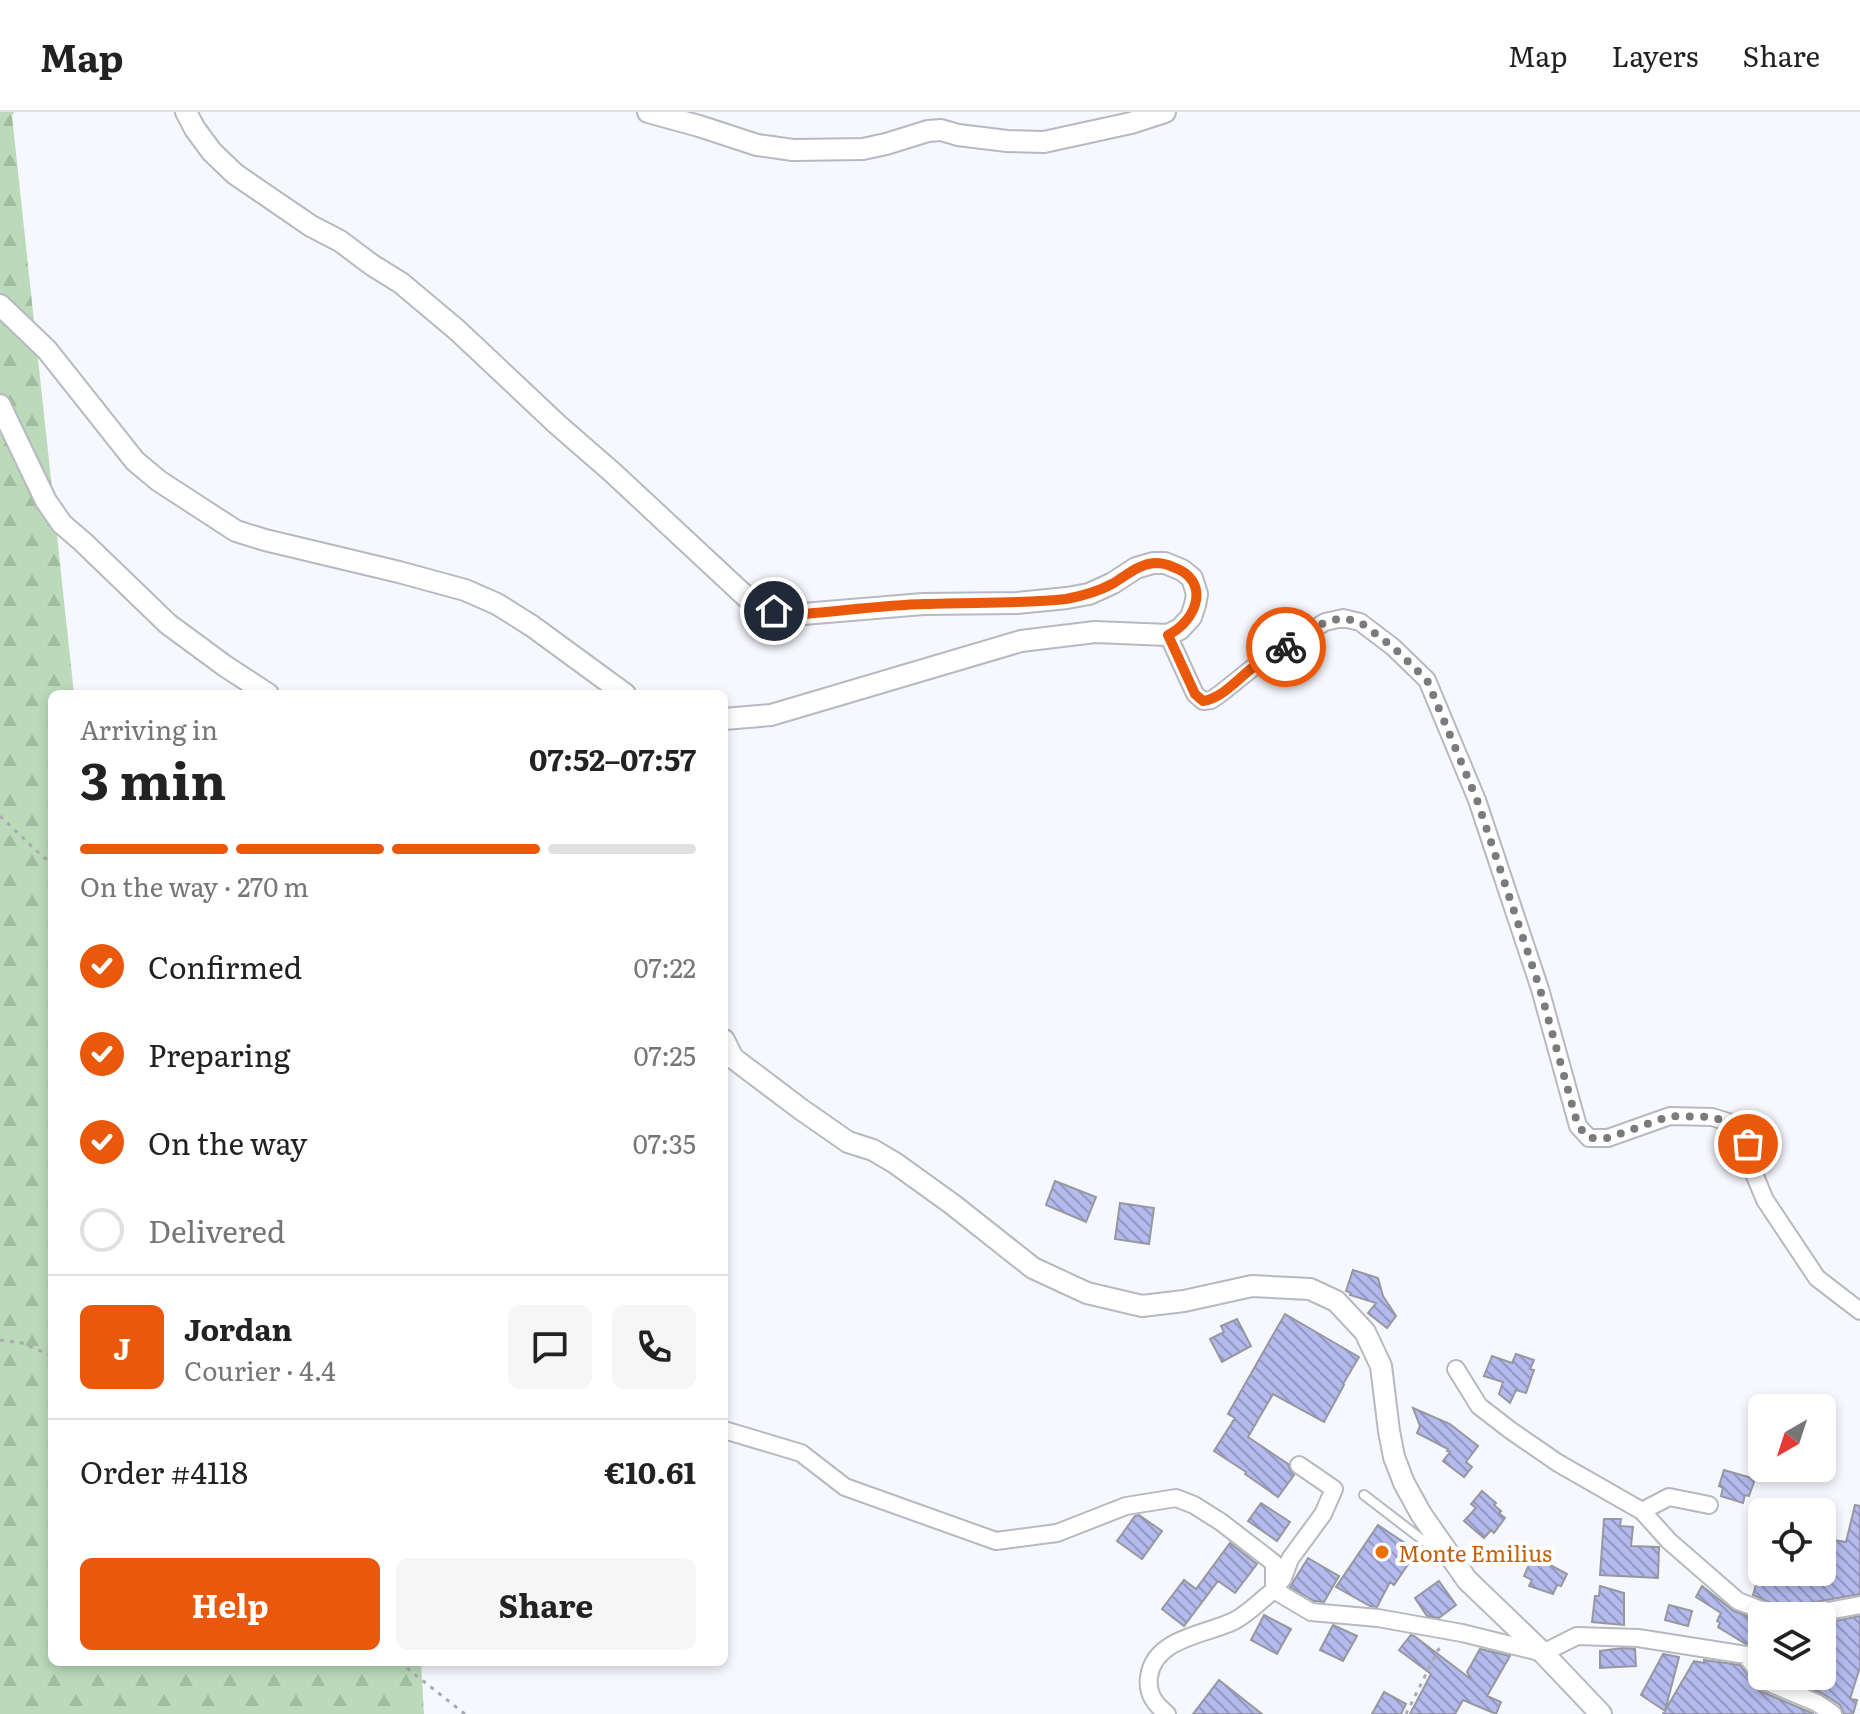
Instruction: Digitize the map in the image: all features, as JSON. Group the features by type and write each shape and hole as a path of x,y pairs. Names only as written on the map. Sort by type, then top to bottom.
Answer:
{"street":[{"path":"186,112 212,152 235,174 401,283 457,330 757,607 791,615 923,604 1017,603 1067,598 1101,590 1136,568 1153,563 1165,563 1182,570 1192,578 1197,594 1191,617 1180,629 1168,635 1095,632 1021,641 771,715 728,719"},
{"path":"648,112 757,145 793,150 863,149 941,130 1007,141 1044,142 1131,123 1165,112"},
{"path":"0,305 47,350 135,461 159,481 236,531 476,595 532,626 620,690"},
{"path":"0,405 46,501 62,524 168,624 262,690"},
{"path":"1168,635 1195,694 1203,701 1211,700 1255,666 1325,622 1343,618 1360,622 1393,647 1427,680 1477,800 1540,989 1578,1126 1589,1138 1608,1138 1670,1116 1712,1117 1728,1122 1748,1144 1750,1164 1765,1200 1817,1278 1860,1311"},
{"path":"728,1048 733,1058 848,1142 873,1150 895,1163 1033,1268 1087,1293 1142,1306 1184,1301 1252,1286 1310,1289 1336,1301 1365,1332 1374,1348 1381,1366 1394,1457 1421,1514 1467,1580 1601,1714"},
{"path":"1456,1369 1479,1406 1558,1463 1642,1511 1669,1541 1738,1601 1748,1605"},
{"path":"728,1431 801,1453 845,1487 996,1541 1057,1533 1126,1506 1176,1498 1221,1522 1274,1563 1274,1590"},
{"path":"1167,1714 1154,1703 1149,1690 1149,1673 1157,1656 1168,1646 1237,1620 1274,1590 1283,1578 1290,1559 1323,1514 1334,1489 1299,1465"},
{"path":"1642,1511 1669,1497 1709,1505"},
{"path":"1274,1590 1311,1612 1378,1618 1462,1633 1543,1653 1577,1636 1638,1638 1746,1655 1765,1681 1817,1703 1833,1714"},
{"path":"1836,1609 1860,1605"}],"lane":[{"path":"1364,1495 1428,1544 1445,1551"}],"path":[{"path":"0,816 48,860"},
{"path":"0,1340 22,1343 48,1354"},
{"path":"1406,1714 1438,1650 1462,1633"},
{"path":"404,1666 465,1714"}],"green space":[{"path":"0,112 14,112 74,690 48,690 48,1666 421,1666 424,1714 0,1714"}],"building":[{"path":"1055,1181 1096,1197 1086,1222 1046,1205"},
{"path":"1120,1203 1154,1208 1149,1244 1115,1239"},
{"path":"1353,1270 1378,1278 1383,1296 1396,1316 1387,1328 1368,1313 1376,1303 1346,1291"},
{"path":"1285,1314 1359,1357 1324,1422 1273,1394 1248,1437 1288,1464 1294,1475 1278,1497 1214,1451 1235,1418 1228,1414"},
{"path":"1237,1319 1251,1346 1222,1362 1210,1339 1224,1332 1221,1326"},
{"path":"1516,1354 1534,1360 1530,1369 1534,1370 1526,1393 1516,1390 1510,1403 1499,1394 1503,1382 1484,1376 1492,1356 1512,1363"},
{"path":"1413,1408 1450,1424 1478,1446 1466,1462 1472,1467 1464,1477 1443,1461 1450,1452 1448,1449 1417,1433 1420,1426"},
{"path":"1724,1470 1748,1477 1748,1482 1754,1482 1743,1503 1721,1496 1723,1488 1719,1486"},
{"path":"1482,1491 1496,1503 1494,1505 1505,1518 1494,1533 1491,1530 1484,1538 1464,1521 1476,1508 1471,1504"},
{"path":"1261,1503 1290,1522 1277,1541 1248,1521"},
{"path":"1855,1505 1860,1506 1860,1594 1816,1602 1769,1602 1753,1595 1756,1586 1836,1586 1836,1540 1846,1542"},
{"path":"1139,1515 1162,1531 1142,1559 1117,1541 1135,1516"},
{"path":"1604,1519 1621,1519 1620,1526 1633,1527 1631,1546 1659,1547 1658,1578 1600,1575"},
{"path":"1378,1525 1417,1551 1394,1585 1390,1582 1377,1607 1336,1587"},
{"path":"1230,1543 1257,1564 1235,1593 1218,1581 1184,1626 1162,1609 1184,1580 1196,1589"},
{"path":"1308,1558 1339,1576 1324,1602 1314,1601 1290,1587"},
{"path":"1531,1560 1541,1565 1543,1561 1567,1574 1553,1594 1529,1586 1532,1580 1524,1576"},
{"path":"1439,1581 1456,1605 1439,1618 1427,1616 1415,1598"},
{"path":"1600,1586 1624,1593 1624,1625 1592,1622 1595,1596 1599,1596"},
{"path":"1702,1586 1734,1611 1748,1616 1748,1643 1718,1627 1721,1613 1696,1597"},
{"path":"1669,1605 1692,1611 1688,1626 1665,1620"},
{"path":"1264,1615 1291,1629 1277,1654 1251,1640"},
{"path":"1860,1616 1860,1667 1850,1699 1857,1700 1853,1714 1844,1714 1840,1705 1814,1690 1836,1690 1836,1621"},
{"path":"1333,1625 1357,1636 1343,1661 1320,1650"},
{"path":"1411,1635 1472,1680 1467,1672 1480,1649 1510,1656 1487,1696 1501,1702 1496,1714 1463,1700 1455,1714 1410,1714 1431,1674 1399,1650"},
{"path":"1635,1649 1636,1666 1600,1668 1600,1651"},
{"path":"1663,1654 1679,1657 1665,1711 1641,1695"},
{"path":"1704,1660 1740,1665 1748,1675 1748,1690 1759,1690 1814,1714 1663,1714 1694,1661 1704,1663"},
{"path":"1219,1680 1262,1714 1193,1714"},
{"path":"1384,1692 1406,1704 1401,1714 1372,1714"}],"way so far":[{"path":"1286,647 1325,622 1343,618 1360,622 1393,647 1427,680 1477,800 1540,989 1578,1126 1589,1138 1608,1138 1670,1116 1712,1117 1728,1122 1748,1144"}],"place":[{"name":"Monte Emilius","path":"1382,1552"}],"route":[{"path":"774,611 791,615 923,604 1017,603 1067,598 1101,590 1136,568 1165,563 1192,578 1197,594 1191,617 1180,629 1168,635 1195,694 1203,701 1211,700 1286,647"}]}
